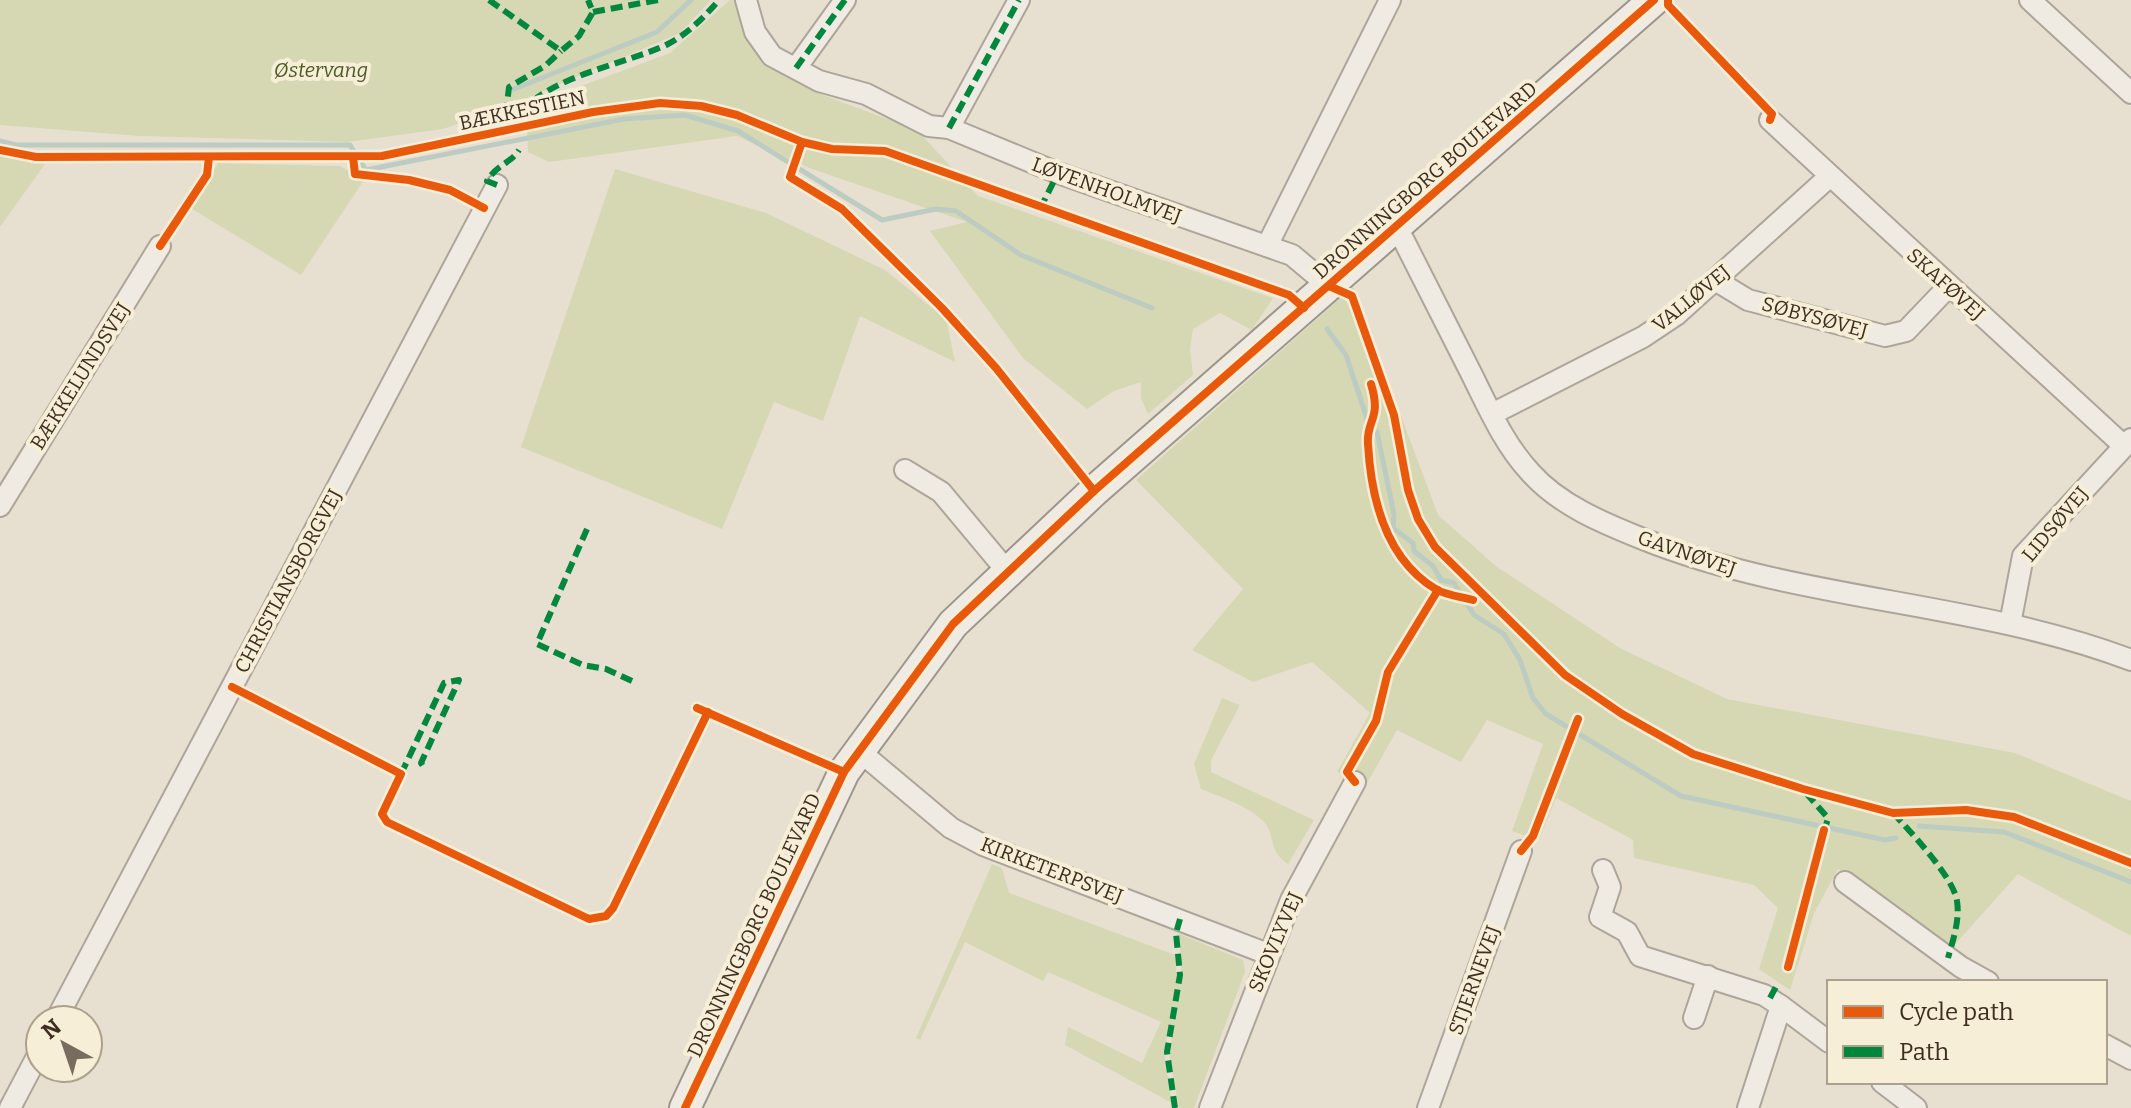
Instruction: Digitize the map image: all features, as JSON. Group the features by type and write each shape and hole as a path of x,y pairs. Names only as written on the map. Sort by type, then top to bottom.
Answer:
{"street":[{"name":"LØVENHOLMVEJ","path":"746,0 755,32 772,56 819,81 866,94 929,126 949,128 1058,173 1292,255 1329,286"},
{"path":"796,68 845,0"},
{"path":"949,128 1019,0"},
{"path":"1267,246 1390,0"},
{"name":"DRONNINGBORG BOULEVARD","path":"685,1108 840,780 858,750 953,624 1007,571 1654,0"},
{"path":"2030,0 2131,93"},
{"name":"SKAFØVEJ","path":"1770,120 1949,286 2127,442"},
{"name":"VALLØVEJ","path":"1492,414 1643,337 1676,315 1829,177"},
{"name":"CHRISTIANSBORGVEJ","path":"64,1004 497,185"},
{"name":"GAVNØVEJ","path":"1397,227 1492,414 1528,471 1565,503 1623,531 1729,569 1833,593 2010,624 2131,660"},
{"name":"BÆKKELUNDSVEJ","path":"0,506 160,246"},
{"name":"SØBYSØVEJ","path":"1715,280 1748,300 1885,336 1906,331 1949,286"},
{"name":"LIDSØVEJ","path":"2010,624 2023,556 2127,442"},
{"path":"905,470 941,492 1007,571"},
{"name":"KIRKETERPSVEJ","path":"858,750 951,828 983,845 1268,954"},
{"name":"SKOVLYVEJ","path":"1210,1108 1291,900 1355,782"},
{"name":"STJERNEVEJ","path":"1428,1108 1521,851"},
{"path":"1603,870 1610,887 1600,917 1627,932 1640,956 1764,995 1827,1040"},
{"path":"1845,882 1961,967 1984,980"},
{"path":"1694,1018 1708,976"},
{"path":"1748,1108 1781,1006"},
{"path":"2107,1046 2131,1059"},
{"path":"10,1108 24,1081"},
{"path":"1885,1084 1916,1108"}],"green space":[{"name":"Østervang","path":"0,0 711,0 680,33 511,105 443,129 347,142 140,136 0,125"},
{"path":"730,0 740,0 762,58 820,94 917,130 978,196 1273,298 1252,330 1220,313 1193,329 1190,349 1193,375 1148,414 1141,398 1141,382 1114,391 1087,409 1023,358 930,231 967,222 812,169 737,136 549,162 528,152 527,131 557,95 670,53"},
{"path":"0,155 45,164 0,227"},
{"path":"218,163 340,166 364,180 301,275 192,209"},
{"path":"615,169 766,213 885,270 946,319 955,362 860,316 823,421 774,402 722,529 521,447"},
{"path":"1353,287 1438,515 1497,567 1620,648 1727,699 2015,753 2131,801 2131,936 2018,874 1950,950 1838,869 1814,913 1790,990 1759,969 1778,908 1754,885 1634,858 1633,840 1556,798 1539,840 1512,831 1543,744 1487,720 1461,762 1397,730 1366,785 1337,772 1370,713 1312,662 1253,682 1192,650 1243,589 1136,480"},
{"path":"1222,698 1240,705 1211,760 1211,772 1314,820 1288,864 1277,853 1268,827 1258,816 1201,789 1194,764"},
{"path":"992,864 1002,868 1009,893 1175,955 1177,979 1182,977 1179,934 1243,960 1245,972 1194,1108 1179,1108 1169,1053 1174,1026 1169,1025 1164,1053 1172,1103 1065,1045 1068,1027 1142,1063 1161,1022 1048,972 1043,981 965,942 920,1040 916,1038"}],"waterway":[{"path":"514,89 657,32 691,0"},
{"path":"0,141 16,145 350,145 366,170 624,119 685,115 738,131 882,220 936,209 956,211 1021,255 1152,308"},
{"path":"1327,329 1346,355 1367,419"},
{"path":"1377,432 1394,514 1393,528 1413,543 1414,551 1433,566 1441,580 1454,583 1474,615 1504,634 1520,660 1533,698 1546,714 1681,796 1885,840 1896,838"},
{"path":"1919,826 2004,832 2131,882"}],"marked path":[{"path":"489,0 561,51 579,36 593,12 588,0"},
{"path":"593,12 658,0"},
{"path":"515,131 521,114 535,99 579,76 668,44 689,30 719,0"},
{"path":"796,68 845,0"},
{"path":"949,128 1019,0"},
{"path":"514,128 505,121 509,87 545,66 561,51"},
{"path":"497,185 487,181 519,150"},
{"path":"1040,209 1058,173"},
{"path":"587,529 537,644 583,665 606,669 632,681"},
{"path":"401,774 444,683 459,680 421,763 425,769"},
{"path":"1806,793 1828,818 1823,836"},
{"path":"1893,813 1930,855 1954,891 1958,915 1948,958"},
{"path":"1175,1108 1167,1052 1180,975 1176,933 1180,919"},
{"path":"1770,998 1778,983"}],"cycle path":[{"path":"685,1108 844,772 953,624 1094,491 1654,0"},
{"path":"1668,0 1668,5 1772,114 1770,120"},
{"name":"BÆKKESTIEN","path":"0,150 36,157 382,156 593,112 660,103 701,106 737,115 802,142 832,149 885,151 1289,295 1304,308"},
{"path":"802,142 790,177 842,209 942,308 996,368 1094,491"},
{"path":"160,246 207,175 209,157"},
{"path":"353,157 355,174 409,180 450,190 484,208"},
{"path":"1329,286 1352,296 1394,415 1408,490 1418,519 1435,547 1565,675 1622,714 1693,754 1803,789 1893,813 1966,810 2014,817 2131,863"},
{"path":"1371,384 1375,405 1368,436 1370,465 1384,526 1405,562 1420,577 1441,592 1473,600"},
{"path":"1355,782 1347,772 1376,721 1388,672 1438,590"},
{"path":"232,687 401,774 382,814 387,822 589,919 606,916 613,908 708,712"},
{"path":"697,708 844,772"},
{"path":"1521,851 1533,836 1578,719"},
{"path":"1788,967 1824,830"}]}
